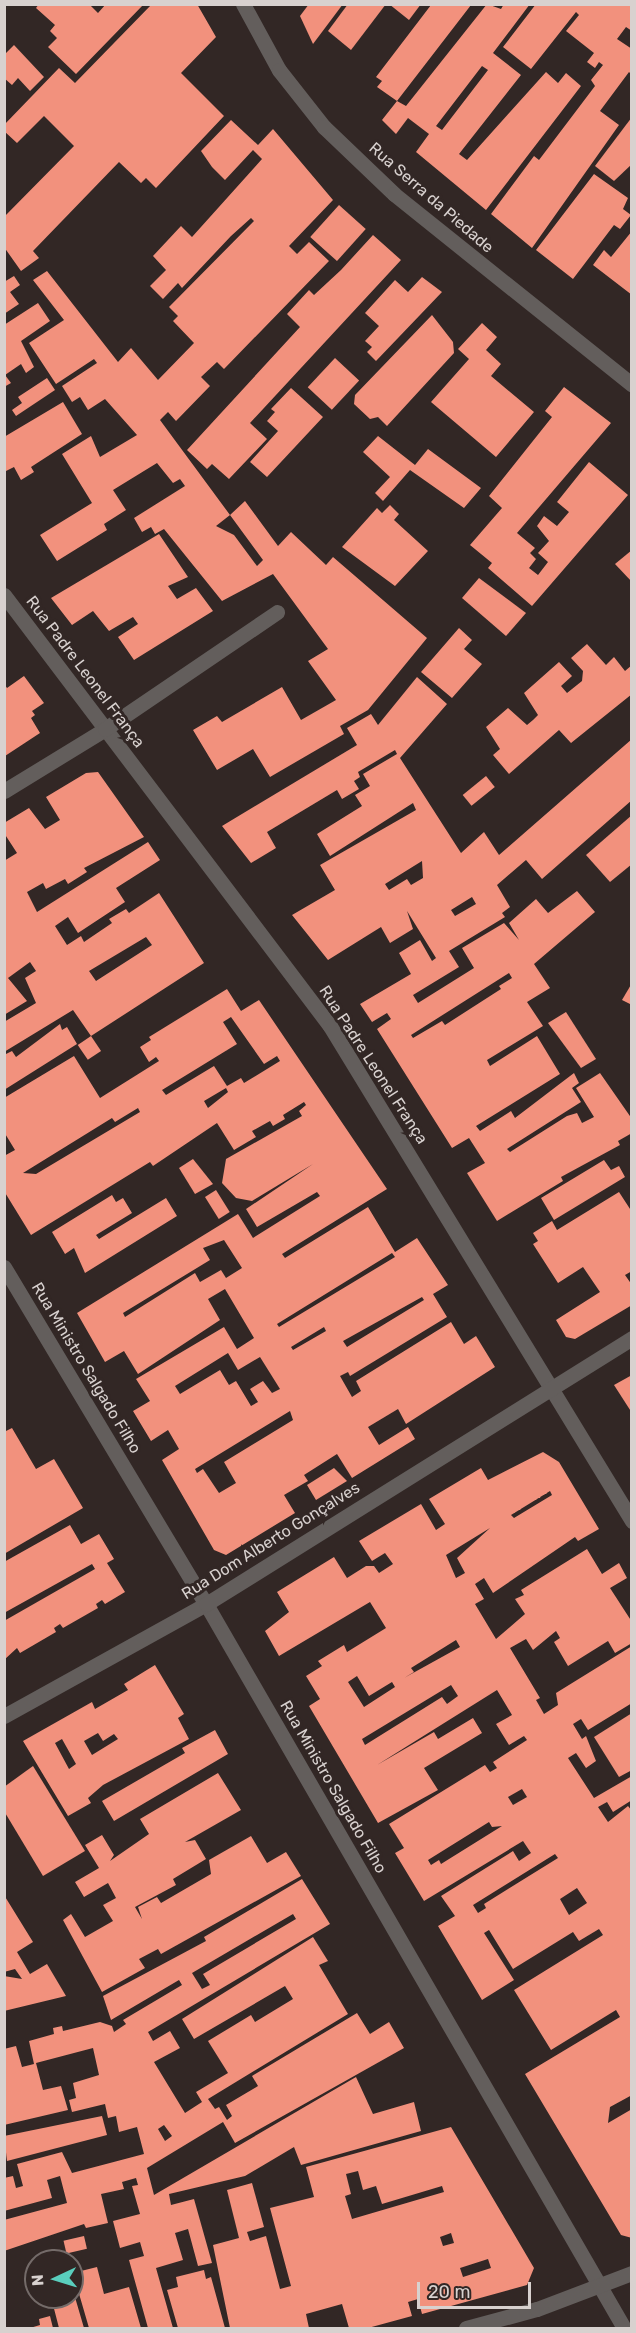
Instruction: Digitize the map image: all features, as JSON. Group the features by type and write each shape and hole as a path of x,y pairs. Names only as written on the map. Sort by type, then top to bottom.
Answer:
{"street":[{"name":"Rua Serra da Piedade","path":"243,4 279,70 324,128 394,194 632,385"},
{"name":"Rua Padre Leonel França","path":"4,595 330,1026 632,1521"},
{"path":"4,791 105,729 277,612"},
{"name":"Rua Ministro Salgado Filho","path":"4,1267 206,1604 624,2328"},
{"name":"Rua Dom Alberto Gonçalves","path":"4,1716 206,1604 632,1338"},
{"path":"466,2328 537,2309 632,2273"}],"building":[{"path":"39,4 89,4 98,13 106,4 144,4 76,74 48,47 57,38 50,31 55,25 36,8"},
{"path":"152,4 197,4 216,37 181,73 224,116 156,188 146,178 141,183 119,162 33,251 39,258 21,271 4,247 4,217 74,146 44,116 17,143 4,131 4,125 59,68 75,83"},
{"path":"309,4 343,4 313,44 300,16"},
{"path":"348,4 386,4 351,50 328,31"},
{"path":"389,4 421,4 409,20"},
{"path":"487,4 501,9 504,4 530,4 493,53 521,75 459,154 467,160 546,72 558,83 566,73 581,86 486,210 416,152 429,134 408,118 396,134 382,120 397,101 406,106","holes":["482,66 488,70 442,130 436,126"]},
{"path":"536,4 632,4 632,31 626,27 617,39 632,49 632,75 629,72 600,111 619,125 532,248 491,214 534,156 539,160 595,86 591,80 603,65 599,62 595,68 587,62 594,53 566,31 579,15 576,12 531,69 503,47"},
{"path":"431,5 471,5 397,101 377,87 382,81 376,77"},
{"path":"14,45 44,77 30,91 18,78 12,85 4,78 4,55"},
{"path":"632,117 632,164 614,181 595,166"},
{"path":"231,120 258,145 273,129 333,200 289,246 297,254 309,242 329,261 224,369 217,362 201,377 210,386 176,421 168,412 160,420 230,515 245,501 278,546 291,532 326,565 333,557 427,638 368,710 340,726 344,734 270,777 253,749 217,770 193,730 217,716 222,722 282,687 301,720 336,700 308,661 328,649 273,574 222,601 164,529 155,534 151,527 142,532 134,518 185,486 180,479 173,483 157,463 113,490 126,510 104,524 107,530 57,561 40,535 92,503 62,454 91,436 100,457 137,435 105,399 88,410 80,397 72,402 62,386 97,363 94,359 56,384 29,343 64,320 33,280 47,271 118,362 131,348 158,380 194,343 173,321 178,316 169,307 254,221 251,218 231,236 182,288 178,283 163,299 150,286 166,270 153,256 181,226 192,237 262,159 253,150 225,180 212,167 201,151","holes":["230,515 263,560 257,566 234,535 216,526"]},
{"path":"594,174 628,198 623,209 631,215 620,229 614,225 573,279 536,250"},
{"path":"339,205 366,229 337,261 310,237"},
{"path":"632,231 632,295 593,265 604,250 611,257"},
{"path":"373,235 401,260 250,423 267,439 229,479 212,464 207,469 187,450 300,327 287,314 309,290 314,295"},
{"path":"14,276 20,285 10,292 19,304 4,314 4,282"},
{"path":"422,277 442,292 376,361 367,352 372,347 365,341 379,326 365,313 395,280 408,292"},
{"path":"38,303 50,321 21,341 34,367 26,373 21,364 5,375 11,383 4,387 4,325"},
{"path":"432,315 453,342 454,353 387,426 378,417 370,419 354,404 355,395"},
{"path":"482,323 497,337 486,350 501,364 491,376 534,412 496,457 431,402 469,359 458,349"},
{"path":"335,358 359,381 332,410 308,387"},
{"path":"47,378 55,390 16,416 12,410 22,403 18,397"},
{"path":"564,387 611,423 517,533 535,548 530,553 536,559 529,568 538,575 548,562 538,553 549,541 537,526 544,516 557,526 569,512 557,502 589,462 628,495 532,606 488,568 492,563 470,545 502,508 489,496 552,417 545,411"},
{"path":"291,388 323,417 267,477 250,462 278,431 267,421 275,412 271,409"},
{"path":"63,402 82,434 31,467 34,472 21,480 14,467 4,472 4,437"},
{"path":"378,436 415,465 428,449 481,488 464,508 410,470 383,501 375,493 390,477 363,452"},
{"path":"390,505 399,514 394,520 428,551 395,586 342,547 377,508 382,513"},
{"path":"159,534 188,577 168,586 177,599 196,588 213,611 134,660 118,637 138,624 133,617 109,631 93,611 72,625 51,598"},
{"path":"632,550 632,582 615,564"},
{"path":"479,578 526,613 506,636 462,598"},
{"path":"459,628 472,640 464,649 482,664 452,698 421,672"},
{"path":"587,644 606,665 614,657 625,671 632,665 632,694 571,743 559,730 509,774 493,755 500,749 486,727 508,708 527,725 533,720 538,715 524,693 559,662 572,676 561,686 567,693 582,681 583,671 571,658"},
{"path":"24,676 44,703 32,711 35,715 31,718 40,733 5,756 4,684 7,688"},
{"path":"417,677 447,704 400,758 461,853 484,832 499,855 632,739 632,800 542,879 526,860 497,885 510,907 502,913 505,917 449,951 459,967 413,995 418,1003 474,968 462,948 504,923 519,940 509,923 536,899 548,913 577,891 595,912 534,964 550,988 527,1002 543,1026 487,1060 490,1066 537,1036 560,1074 476,1126 480,1131 511,1111 515,1118 574,1073 579,1083 572,1088 581,1102 507,1149 510,1152 567,1116 577,1113 582,1123 594,1117 576,1088 600,1073 632,1119 632,1133 618,1141 620,1145 561,1177 563,1181 497,1221 467,1173 485,1163 469,1138 452,1148 377,1029 391,1019 387,1013 372,1022 360,1004 411,974 399,953 420,940 432,961 436,958 407,911 413,929 390,943 381,927 328,960 292,915 335,890 320,865 416,810 413,803 330,856 317,834 362,806 355,795 370,786 363,774 397,754 395,750 358,772 360,777 354,781 359,789 342,799 337,790 267,832 276,848 251,863 222,826 357,745 347,728 371,714 378,725","holes":["422,861 423,878 411,885 407,879 389,890 385,884","472,897 476,904 455,916 451,910","509,973 512,978 499,986 501,989 445,1025 442,1021 413,1038 411,1035"]},
{"path":"98,772 144,837 84,868 87,872 68,884 65,879 46,889 43,883 27,892 37,912 148,842 160,860 116,888 125,902 78,933 68,917 55,926 67,945 81,936 84,942 112,923 109,919 126,909 129,913 159,893 204,963 91,1036 73,1010 4,1052 4,1022 36,1003 25,978 36,971 30,962 8,978 27,1001 4,1015 4,861 17,853 4,833 4,823 29,808 45,829 60,820 46,797 86,773","holes":["146,937 152,945 96,981 89,971"]},
{"path":"486,776 495,787 471,806 463,795"},
{"path":"632,815 632,864 610,882 586,855"},
{"path":"632,983 632,1005 622,1000"},
{"path":"227,989 241,1011 259,1000 387,1189 282,1254 285,1258 368,1207 395,1252 417,1238 448,1285 433,1294 447,1317 350,1376 348,1372 340,1376 352,1397 361,1391 356,1381 451,1322 464,1344 476,1336 495,1367 406,1424 398,1409 368,1427 379,1445 408,1427 415,1439 352,1478 337,1454 304,1475 308,1481 284,1495 295,1513 226,1555 214,1550 162,1460 179,1449 168,1430 151,1441 133,1411 150,1401 136,1379 224,1327 237,1349 254,1338 225,1289 208,1299 220,1320 138,1374 124,1351 105,1362 77,1313 238,1214 253,1238 320,1196 317,1192 257,1227 246,1209 313,1164 252,1201 236,1198 222,1183 226,1159 302,1116 299,1111 306,1105 304,1102 283,1115 285,1119 273,1126 270,1121 252,1131 256,1137 234,1150 217,1123 153,1166 150,1162 31,1235 4,1191 4,1156 15,1150 4,1132 4,1098 74,1056 100,1098 159,1061 156,1057 149,1062 140,1047 151,1040 149,1037","holes":["231,1017 264,1064 277,1056 280,1061 244,1083 241,1078 227,1086 214,1066 166,1095 162,1090 237,1044 223,1022","226,1088 228,1092 208,1108 204,1101","138,1108 140,1112 36,1174 23,1173 112,1118 115,1122","224,1240 242,1268 226,1278 221,1270 200,1282 195,1273 125,1317 123,1313 210,1260 203,1248","392,1253 395,1257 279,1327 277,1324","422,1297 424,1300 347,1347 343,1341","324,1327 326,1331 293,1350 291,1347","228,1353 238,1370 260,1357 280,1389 272,1393 263,1381 250,1389 258,1402 251,1406 236,1381 229,1385 220,1370 180,1394 175,1386","290,1411 293,1420 224,1462 236,1483 219,1493 203,1469 197,1473 195,1469"]},
{"path":"566,1012 596,1059 581,1068 548,1023"},
{"path":"60,1024 62,1030 67,1027 77,1044 4,1090 4,1055 12,1051 16,1057"},
{"path":"91,1036 101,1051 88,1060 78,1045"},
{"path":"193,1159 213,1184 195,1194 179,1168"},
{"path":"604,1160 611,1170 619,1166 625,1177 554,1220 541,1198"},
{"path":"216,1190 230,1212 219,1219 205,1197"},
{"path":"619,1192 632,1212 632,1271 625,1275 632,1285 632,1305 575,1339 566,1337 556,1320 600,1292 583,1267 558,1283 533,1244 538,1241 533,1233 552,1221 557,1230"},
{"path":"112,1195 116,1202 123,1198 132,1213 96,1235 99,1239 166,1198 177,1216 85,1273 74,1248 65,1254 52,1232"},
{"path":"632,1375 632,1413 614,1385"},
{"path":"12,1428 36,1469 54,1459 83,1508 4,1554 4,1432"},
{"path":"543,1452 559,1462 599,1529 578,1541 575,1537 493,1593 484,1578 475,1584 484,1599 475,1604 496,1639 525,1614 515,1599 524,1595 521,1590 587,1549 602,1574 619,1563 627,1578 610,1588 632,1622 632,1643 615,1653 608,1641 568,1666 554,1642 560,1638 556,1631 533,1650 526,1639 510,1648 540,1698 536,1700 544,1714 558,1705 556,1693 632,1646 632,1703 588,1730 581,1719 573,1724 582,1739 586,1736 596,1761 586,1768 576,1753 568,1758 594,1798 632,1776 632,1800 613,1812 607,1802 598,1807 608,1822 628,1806 632,1811 632,2095 610,2107 608,2123 632,2109 632,2238 621,2235 525,2074 620,2017 616,2010 551,2050 514,1990 603,1935 599,1929 579,1941 573,1932 513,1969 489,1930 484,1933 514,1980 482,2000 438,1926 455,1916 441,1896 513,1851 519,1861 531,1853 523,1841 424,1901 395,1853 404,1848 389,1824 485,1765 490,1772 497,1768 493,1762 527,1740 524,1736 509,1745 496,1724 512,1715 497,1690 377,1765 434,1732 438,1739 473,1718 482,1733 424,1768 438,1790 378,1823 309,1706 320,1699 306,1676 322,1666 318,1661 344,1645 347,1652 386,1628 370,1602 279,1656 265,1631 289,1612 277,1592 334,1557 347,1578 366,1566 374,1566 379,1573 393,1564 385,1553 372,1561 359,1541 421,1504 436,1530 445,1524 429,1499 481,1468 488,1480","holes":["550,1491 552,1495 514,1518 511,1515","490,1528 457,1558 465,1573 456,1578 446,1555","456,1640 460,1647 404,1678 414,1672 411,1668","357,1676 369,1696 392,1682 395,1687 364,1707 348,1682","451,1685 458,1696 447,1704 442,1697 365,1745 362,1739","522,1789 527,1797 513,1805 508,1797","489,1822 492,1827 502,1826 441,1864 439,1860 431,1865 428,1860","555,1854 558,1858 484,1904 486,1908 478,1913 473,1905","577,1888 587,1903 569,1915 560,1899"]},
{"path":"334,1468 347,1481 316,1500 307,1485"},
{"path":"70,1525 81,1544 99,1534 114,1559 107,1563 125,1592 105,1604 102,1600 96,1604 98,1608 63,1628 60,1624 54,1628 56,1632 20,1653 17,1648 4,1660 4,1621 95,1569 92,1564 4,1613 4,1562"},
{"path":"155,1665 184,1714 178,1718 189,1739 103,1785 88,1798 91,1803 68,1816 23,1741 92,1702 95,1709 128,1690 124,1684","holes":["98,1733 103,1741 114,1734 118,1739 92,1755 84,1741","62,1739 76,1764 69,1769 55,1743"]},
{"path":"632,1713 632,1770 619,1777 594,1737"},
{"path":"215,1730 228,1754 114,1821 102,1801 185,1753 182,1748"},
{"path":"33,1766 85,1851 43,1876 4,1811 4,1787"},
{"path":"218,1773 241,1810 185,1842 195,1840 206,1859 173,1879 176,1885 135,1907 142,1919 138,1907 157,1897 161,1903 211,1874 209,1860 251,1836 267,1863 286,1852 301,1876 161,1954 158,1949 139,1959 145,1968 102,1992 63,1920 71,1914 85,1937 113,1921 103,1905 116,1898 108,1883 84,1897 75,1882 99,1868 85,1845 102,1835 114,1855 110,1861 149,1834 140,1819"},
{"path":"302,1879 330,1924 148,2032 153,2041 170,2031 180,2048 154,2062 185,2113 202,2102 196,2092 228,2073 208,2041 251,2015 255,2022 293,1999 285,1986 194,2039 182,2019 313,1937 328,1961 319,1965 348,2014 208,2099 215,2109 219,2107 227,2120 232,2116 226,2105 258,2086 252,2076 357,2013 370,2034 389,2022 404,2048 235,2143 223,2122 147,2168 154,2195 356,2077 373,2114 414,2102 421,2131 301,2165 294,2147 245,2176 169,2194 171,2205 194,2199 212,2263 198,2266 188,2229 175,2233 183,2260 156,2268 173,2328 148,2328 129,2260 144,2256 140,2242 120,2248 113,2221 140,2214 132,2186 138,2185 136,2178 122,2182 124,2189 101,2194 108,2223 86,2228 84,2224 4,2251 4,2220 67,2203 60,2176 47,2180 52,2198 4,2211 4,2178 13,2176 16,2188 23,2186 17,2164 62,2152 72,2173 144,2154 137,2127 119,2132 116,2116 108,2118 105,2104 72,2112 69,2100 76,2098 73,2083 99,2075 93,2048 36,2063 43,2090 61,2086 68,2110 4,2125 4,2049 16,2046 22,2067 34,2064 29,2041 54,2034 53,2028 62,2026 63,2031 100,2022 112,2026 114,2032 126,2024 123,2020 182,1985 179,1980 111,2020 103,1996 206,1941 204,1937","holes":["293,1914 296,1919 203,1974 210,1985 202,1989 192,1973","164,2125 172,2136 165,2141 158,2129"]},
{"path":"4,1895 33,1942 17,1952 30,1974 47,1964 66,1996 4,2011 4,1976 22,1979 15,1969 4,1972"},
{"path":"102,2116 107,2135 7,2161 4,2136"},
{"path":"451,2127 534,2268 527,2285 422,2314 418,2299 408,2302 412,2316 368,2328 349,2328 342,2304 306,2314 309,2328 230,2328 213,2245 239,2238 227,2190 252,2183 264,2227 247,2232 250,2241 266,2236 280,2289 291,2286 270,2208 314,2197 306,2167","holes":["358,2171 363,2190 376,2186 382,2204 442,2186 444,2192 352,2219 345,2196 351,2194 346,2174","451,2233 454,2243 443,2246 440,2237","488,2259 491,2268 463,2277 460,2268"]},
{"path":"84,2236 87,2249 65,2249 64,2241"},
{"path":"97,2267 104,2294 129,2287 141,2328 89,2328 83,2309 84,2270"},
{"path":"204,2270 206,2279 211,2277 225,2328 178,2328 167,2290 178,2287 176,2277"},
{"path":"54,2309 78,2309 84,2328 59,2328"},
{"path":"50,2316 53,2328 30,2328 40,2325 39,2319"}]}
